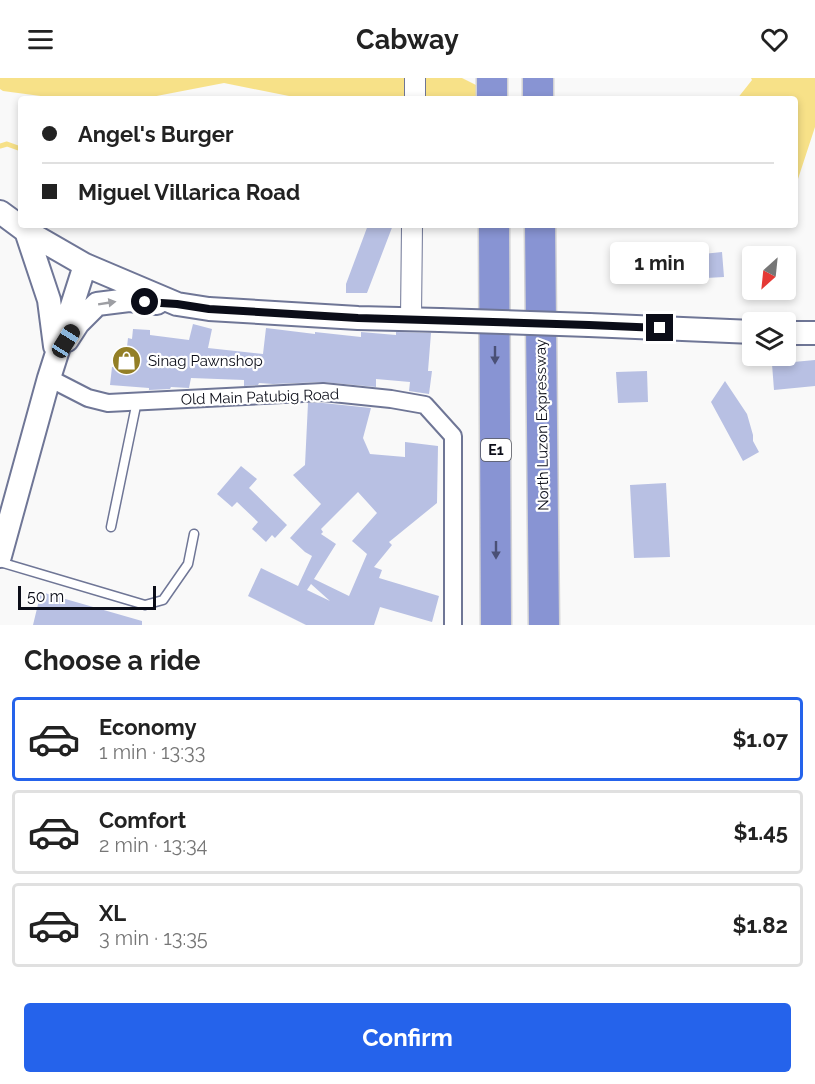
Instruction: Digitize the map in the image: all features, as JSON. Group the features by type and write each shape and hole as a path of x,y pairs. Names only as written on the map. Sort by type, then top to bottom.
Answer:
{"highway":[{"path":"492,78 492,96"},
{"path":"538,78 538,96"},
{"name":"E1","path":"494,228 496,625"},
{"name":"North Luzon Expressway","path":"540,228 544,625"}],"main road":[{"path":"0,212 18,225"},
{"path":"22,228 85,265 177,304"},
{"path":"26,231 50,300 54,337 52,369"},
{"path":"0,556 52,369 85,265"},
{"path":"52,369 78,323 97,304 129,300 209,309 742,332"},
{"path":"796,333 815,333"}],"street":[{"path":"415,78 415,96"},
{"path":"411,319 412,228"},
{"name":"Old Main Patubig Road","path":"52,369 88,398 108,403 323,392 425,405 453,436 453,625"}],"lane":[{"path":"111,527 137,401"},
{"path":"0,562 145,605 163,600 188,564 194,534"}],"shaded area":[{"path":"0,78 462,78 498,96 289,96 224,83 157,96 40,96 0,89"},
{"path":"751,78 815,78 815,127 798,179 798,96 739,96 752,80"}],"building":[{"path":"367,228 392,228 367,293 346,293 346,284"},
{"path":"722,252 724,277 706,278 703,254"},
{"path":"193,324 212,329 208,348 263,354 266,328 361,337 361,332 396,335 396,332 431,333 428,371 432,371 429,394 409,391 410,382 376,379 376,387 323,382 259,383 244,386 244,380 191,378 189,388 171,387 170,389 149,390 149,388 110,385 112,367 119,367 119,357 122,357 123,347 127,347 128,338 132,339 133,329 150,330 150,335 189,340"},
{"path":"815,360 815,386 774,390 772,366 796,366 796,362"},
{"path":"647,371 648,402 618,403 616,372"},
{"path":"725,381 747,414 753,441 759,452 743,461 711,402"},
{"path":"308,403 371,408 363,438 370,454 405,457 405,442 438,446 437,503 389,542 392,545 374,567 382,570 379,578 439,596 432,622 380,607 374,625 306,625 248,596 261,568 298,586 312,556 290,538 321,504 293,475 305,465","holes":["358,492 377,513 352,541 367,554 349,596 314,579 336,544 321,534 323,532 321,529","311,584 330,601 307,590"]},
{"path":"241,466 257,479 249,488 287,525 275,538 272,535 266,542 252,529 258,522 237,502 232,507 217,494"},
{"path":"666,483 670,557 634,558 630,485"},
{"path":"41,592 142,621 142,625 33,625"}],"waterway":[{"path":"0,146 7,144 18,148"}],"place":[{"name":"Sinag Pawnshop","path":"127,361"}],"route":[{"path":"145,302 209,309 358,318 660,328"}]}
